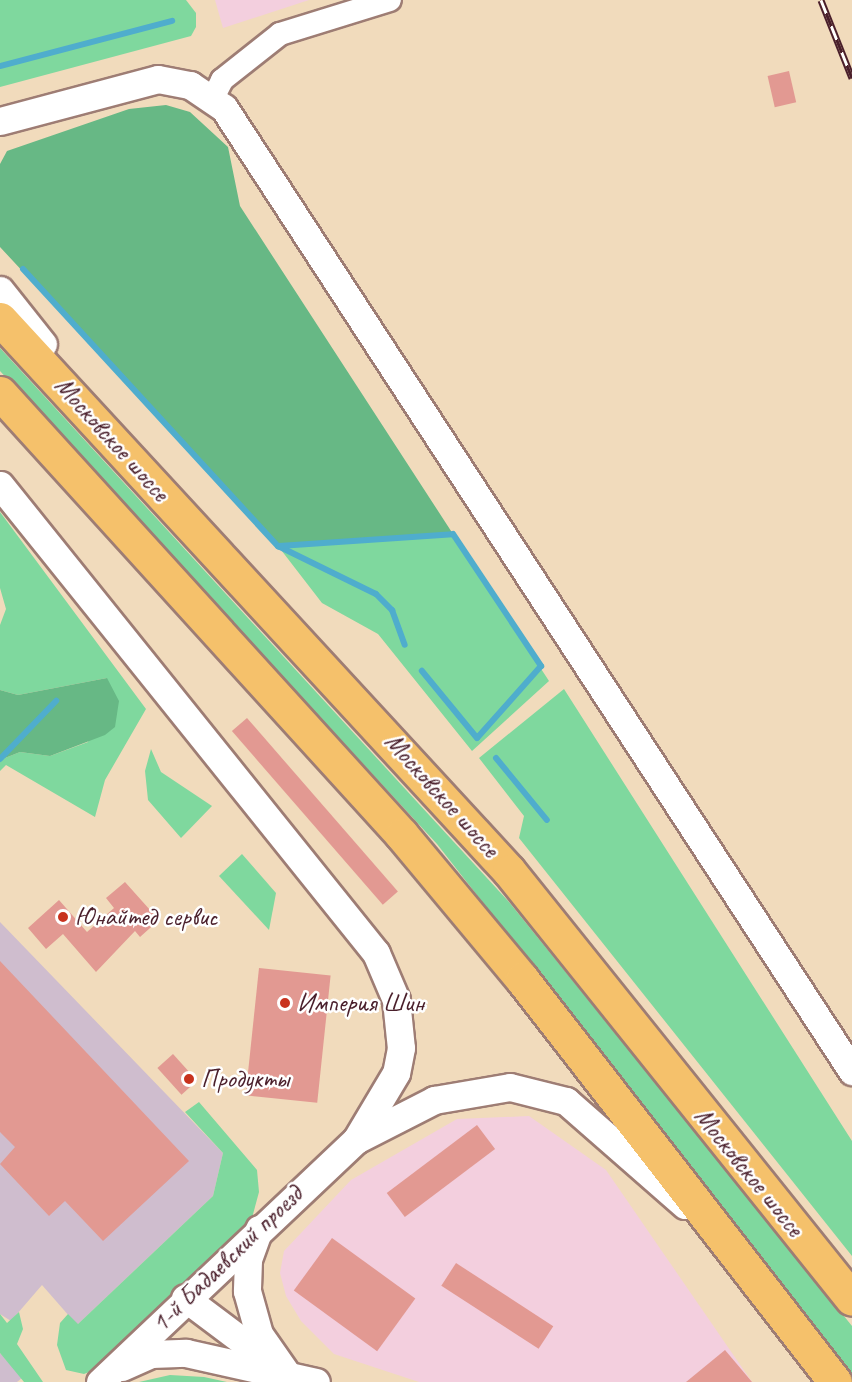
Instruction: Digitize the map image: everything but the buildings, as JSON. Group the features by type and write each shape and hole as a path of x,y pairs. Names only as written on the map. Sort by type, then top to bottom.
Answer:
{"highway":[{"name":"Московское шоссе","path":"0,319 87,410 502,862 852,1299"},
{"name":"Московское шоссе","path":"0,393 402,835 522,980 835,1382"}],"street":[{"path":"213,98 222,80 280,34 390,0"},
{"path":"0,142 11,119 158,79 190,85 213,98 260,158 852,1071"},
{"path":"0,290 61,364 87,410"},
{"path":"0,485 376,953 396,1000 401,1048 392,1082 356,1140"},
{"path":"356,1140 434,1100 510,1087 539,1093 576,1107 723,1241"},
{"name":"1-й Бадаевский проезд","path":"105,1377 261,1225 356,1140"},
{"path":"261,1225 248,1260 247,1291 259,1334 287,1374"},
{"path":"185,1298 287,1374"},
{"path":"105,1377 152,1354 186,1353 316,1382"}],"shaded area":[{"path":"215,0 309,0 223,28"},
{"path":"0,922 223,1153 213,1196 77,1325 42,1285 11,1321 0,1314"},
{"path":"529,1116 606,1170 752,1382 419,1382 334,1354 301,1321 286,1296 280,1273 284,1251 351,1180 457,1119"},
{"path":"0,1353 22,1378 17,1382 0,1382"}],"green space":[{"path":"0,0 186,0 196,13 196,27 191,36 0,87"},
{"path":"166,105 190,112 228,147 240,206 453,534 278,546 0,247 0,164 7,151 129,109"},
{"path":"0,348 509,902 852,1326 852,1374 437,844 0,371"},
{"path":"0,512 146,709 105,780 95,817 6,765 0,771 0,760 20,752 50,756 88,742 107,678 18,695 0,690 0,625 6,609 0,588"},
{"path":"453,534 549,681 472,751 378,634 322,603 278,546"},
{"path":"107,678 119,701 115,727 105,735 50,756 20,752 0,760 0,690 18,695"},
{"path":"564,689 852,1141 852,1256 519,838 524,816 479,758"},
{"path":"151,749 161,772 212,806 181,838 148,800 145,771"},
{"path":"242,854 276,893 269,930 219,876"},
{"path":"199,1102 257,1170 259,1192 252,1218 102,1367 84,1374 66,1370 57,1345 60,1323 68,1314 78,1324 213,1196 223,1153 185,1112"},
{"path":"19,1312 23,1329 17,1344 43,1382 24,1382 0,1353 0,1314 7,1323"},
{"path":"170,1375 204,1377 227,1382 139,1382"}],"waterway":[{"path":"0,66 172,21"},
{"path":"23,269 278,546 376,594 392,610 405,645"},
{"path":"279,546 453,534 541,666 477,738 422,671"},
{"path":"0,759 56,701"},
{"path":"496,758 547,820"}],"railway":[{"path":"821,0 852,78"}],"place":[{"name":"Юнайтед сервис","path":"63,917"},
{"name":"Империя Шин","path":"285,1003"},
{"name":"Продукты","path":"189,1079"}]}
